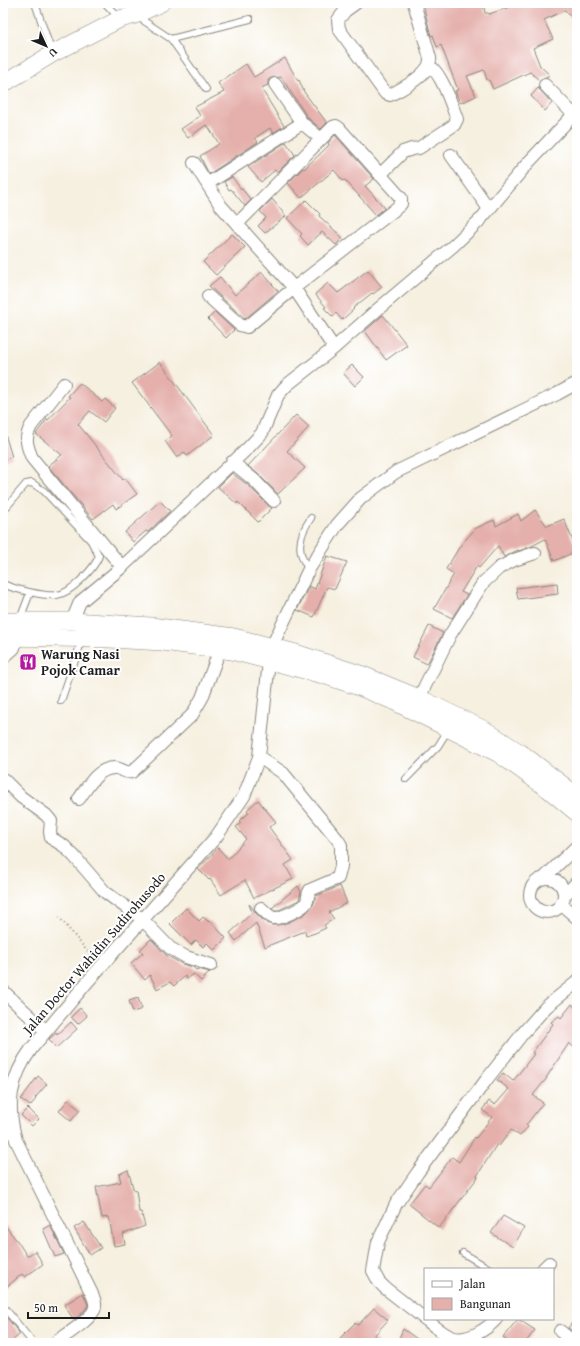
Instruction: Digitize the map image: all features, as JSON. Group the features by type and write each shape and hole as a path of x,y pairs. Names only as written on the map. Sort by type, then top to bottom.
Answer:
{"main road":[{"path":"3,84 52,54 127,17 161,3"},
{"path":"3,621 13,632 83,638 101,630 151,626 228,646 270,654 296,653 361,681 419,698 577,796"},
{"path":"13,632 72,621 101,630"},
{"path":"361,681 393,701 448,728 482,737"},
{"path":"522,762 548,789 577,813"}],"street":[{"path":"356,3 345,11 338,20 340,29 360,60 385,93 390,95 425,72 430,66 430,58 414,3"},
{"path":"380,175 403,152 419,148 454,125 457,119 438,75 430,66"},
{"path":"275,84 302,123 321,139"},
{"path":"72,621 80,602 122,567 262,433 278,394 298,375 334,348 382,305 453,246 480,220 528,163 575,113 546,86"},
{"path":"207,184 302,123"},
{"path":"208,296 240,325 247,327 294,288 393,211 401,204 401,198 336,126 333,127 295,164 237,224"},
{"path":"451,154 489,209"},
{"path":"194,164 221,206 294,288 334,348"},
{"name":"Jalan Doctor Wahidin Sudirohusodo","path":"55,1343 92,1314 96,1307 91,1292 16,1140 10,1117 7,1090 23,1060 142,919 216,837 244,796 259,757 270,654 309,569 337,524 361,498 396,472 558,394 577,383"},
{"path":"64,384 27,432 26,445 32,458 122,567"},
{"path":"232,462 254,480 274,501"},
{"path":"419,698 450,636 483,583 499,568 514,560 535,553"},
{"path":"3,658 14,648 13,632"},
{"path":"79,800 92,781 105,770 114,768 128,773 132,772 192,715 228,646"},
{"path":"259,757 283,773 341,845 338,878 310,890 308,893 307,902 305,904 279,918 270,916 261,908"},
{"path":"3,779 21,797 46,815 51,821 50,832 53,840 64,846 105,892 142,919 170,948 186,957 211,965"},
{"path":"577,846 544,878 536,882 530,890 530,900 536,908 544,912 554,911 577,882"},
{"path":"544,878 552,879 558,882 562,888 563,900 577,918"},
{"path":"424,1318 379,1282 373,1271 378,1242 396,1204 482,1086 523,1033 546,1007 577,982"},
{"path":"3,991 46,1032"},
{"path":"426,1320 452,1340 470,1336 489,1327 495,1320"},
{"path":"560,1331 575,1343"}],"lane":[{"path":"35,3 52,54"},
{"path":"105,3 127,17 171,39 206,89"},
{"path":"171,39 250,19"},
{"path":"3,511 26,484 32,483 44,491 91,541 99,556 96,564 69,590 57,596 30,593 3,584"},
{"path":"309,569 304,562 299,544 305,526 311,518"},
{"path":"13,632 30,593"},
{"path":"62,701 83,638"},
{"path":"406,779 438,746 448,728"},
{"path":"463,1253 488,1268"},
{"path":"3,1306 33,1343"}],"path":[{"path":"59,917 101,967"}],"building":[{"path":"483,3 485,13 489,14 522,3 577,3 577,24 565,10 544,20 553,39 533,48 540,66 550,75 539,80 530,72 493,89 489,80 487,80 484,70 467,76 476,96 460,103 455,91 458,90 441,45 437,47 433,35 431,36 423,4"},
{"path":"285,58 298,81 299,80 304,92 327,123 321,129 308,118 281,77 271,78 268,80 268,85 261,88 284,126 273,133 270,128 255,138 258,142 209,174 200,156 219,144 208,126 206,125 188,138 181,129 200,116 195,107 224,92 218,83 246,64 254,77"},
{"path":"538,88 552,103 545,111 531,96"},
{"path":"335,135 374,179 365,186 385,208 376,215 345,180 343,181 334,170 301,198 288,183 329,145 328,143"},
{"path":"286,142 295,155 278,172 275,170 261,182 248,167"},
{"path":"232,177 251,200 245,206 231,189 229,190 224,182"},
{"path":"272,199 286,216 265,233 258,226 266,218 260,211"},
{"path":"306,200 320,214 319,216 343,238 336,245 322,232 308,245 300,236 302,234 287,218"},
{"path":"232,234 245,247 216,275 203,262"},
{"path":"368,270 382,287 353,308 354,309 342,320 336,313 333,317 324,308 326,307 315,294 328,283 338,293"},
{"path":"262,272 278,291 245,319 209,286 220,277 235,295"},
{"path":"215,312 234,330 226,338 208,319"},
{"path":"383,315 407,345 386,360 365,331"},
{"path":"160,362 214,435 187,456 184,452 177,458 165,441 172,436 132,383"},
{"path":"352,365 364,377 355,386 343,373"},
{"path":"80,383 102,402 105,399 115,408 104,422 90,411 78,424 123,480 125,478 137,494 116,509 113,504 93,519 48,466 62,455 36,434 47,419 48,420 70,397 68,396"},
{"path":"296,415 309,427 287,451 305,468 278,494 248,466"},
{"path":"3,434 5,434 12,457 3,460"},
{"path":"232,473 249,486 272,508 258,522 238,502 237,504 218,487"},
{"path":"160,501 170,511 148,532 146,531 133,542 125,532"},
{"path":"535,510 547,526 564,519 577,551 554,561 545,539 504,557 498,546 479,568 477,566 461,592 467,595 452,618 434,609 454,574 446,569 460,546 474,529 494,520 496,526 518,514 521,521"},
{"path":"327,556 347,562 335,589 327,587 314,617 297,610 309,586 315,589"},
{"path":"557,583 558,594 518,599 516,588"},
{"path":"429,626 443,633 427,664 413,657"},
{"path":"258,800 276,822 269,827 293,860 285,865 293,879 254,898 245,880 221,895 210,879 209,880 198,869 218,848 228,859 246,839 236,827 241,823 239,821 249,813 247,810"},
{"path":"298,886 301,892 299,900 279,910 272,908"},
{"path":"340,886 347,903 329,912 334,919 324,925 326,928 315,933 306,936 305,931 265,947 256,923 236,941 230,933 252,913 249,904 266,923 279,925 305,914 313,905 316,896"},
{"path":"186,908 199,921 203,917 209,922 210,921 226,938 214,950 207,943 203,947 196,940 191,945 170,924"},
{"path":"151,939 166,955 182,964 193,967 196,970 198,969 210,972 201,981 194,974 187,979 185,976 174,986 170,982 157,989 150,975 145,980 131,963 143,953 140,950"},
{"path":"138,998 142,1009 133,1012 129,1001"},
{"path":"572,1004 577,1010 577,1050 569,1043 547,1078 533,1095 543,1103 526,1125 528,1127 520,1136 511,1130 499,1146 497,1144 477,1176 478,1177 439,1228 409,1204 425,1184 429,1187 452,1157 459,1162 475,1137 476,1138 492,1117 482,1110 489,1101 495,1105 509,1089 497,1080 503,1073 513,1081 534,1054 532,1053 553,1024 551,1022 559,1016 561,1018"},
{"path":"80,1008 87,1016 78,1024 71,1017"},
{"path":"71,1022 77,1029 56,1048 49,1039 56,1033 57,1035"},
{"path":"38,1076 47,1084 30,1106 21,1099"},
{"path":"68,1100 80,1110 71,1121 59,1111"},
{"path":"28,1108 39,1119 32,1126 21,1115"},
{"path":"128,1170 134,1191 136,1190 139,1212 141,1212 145,1226 123,1234 125,1244 114,1246 109,1217 102,1218 96,1187 121,1182 119,1174"},
{"path":"503,1216 524,1228 513,1247 491,1233"},
{"path":"84,1222 101,1248 90,1255 74,1228"},
{"path":"3,1223 27,1256 35,1251 43,1264 25,1277 22,1274 3,1290"},
{"path":"50,1225 64,1254 55,1257 43,1229"},
{"path":"83,1293 88,1305 74,1320 64,1305"},
{"path":"374,1308 388,1320 372,1338 379,1343 343,1343 339,1339 355,1323 358,1325"},
{"path":"577,1316 577,1329 574,1333 568,1328"},
{"path":"7,1318 20,1334 10,1343 3,1343 3,1322"},
{"path":"517,1320 535,1330 525,1343 510,1343 503,1337"},
{"path":"403,1329 423,1343 397,1343"}],"place":[{"name":"Warung Nasi Pojok Camar","path":"28,662"}]}
